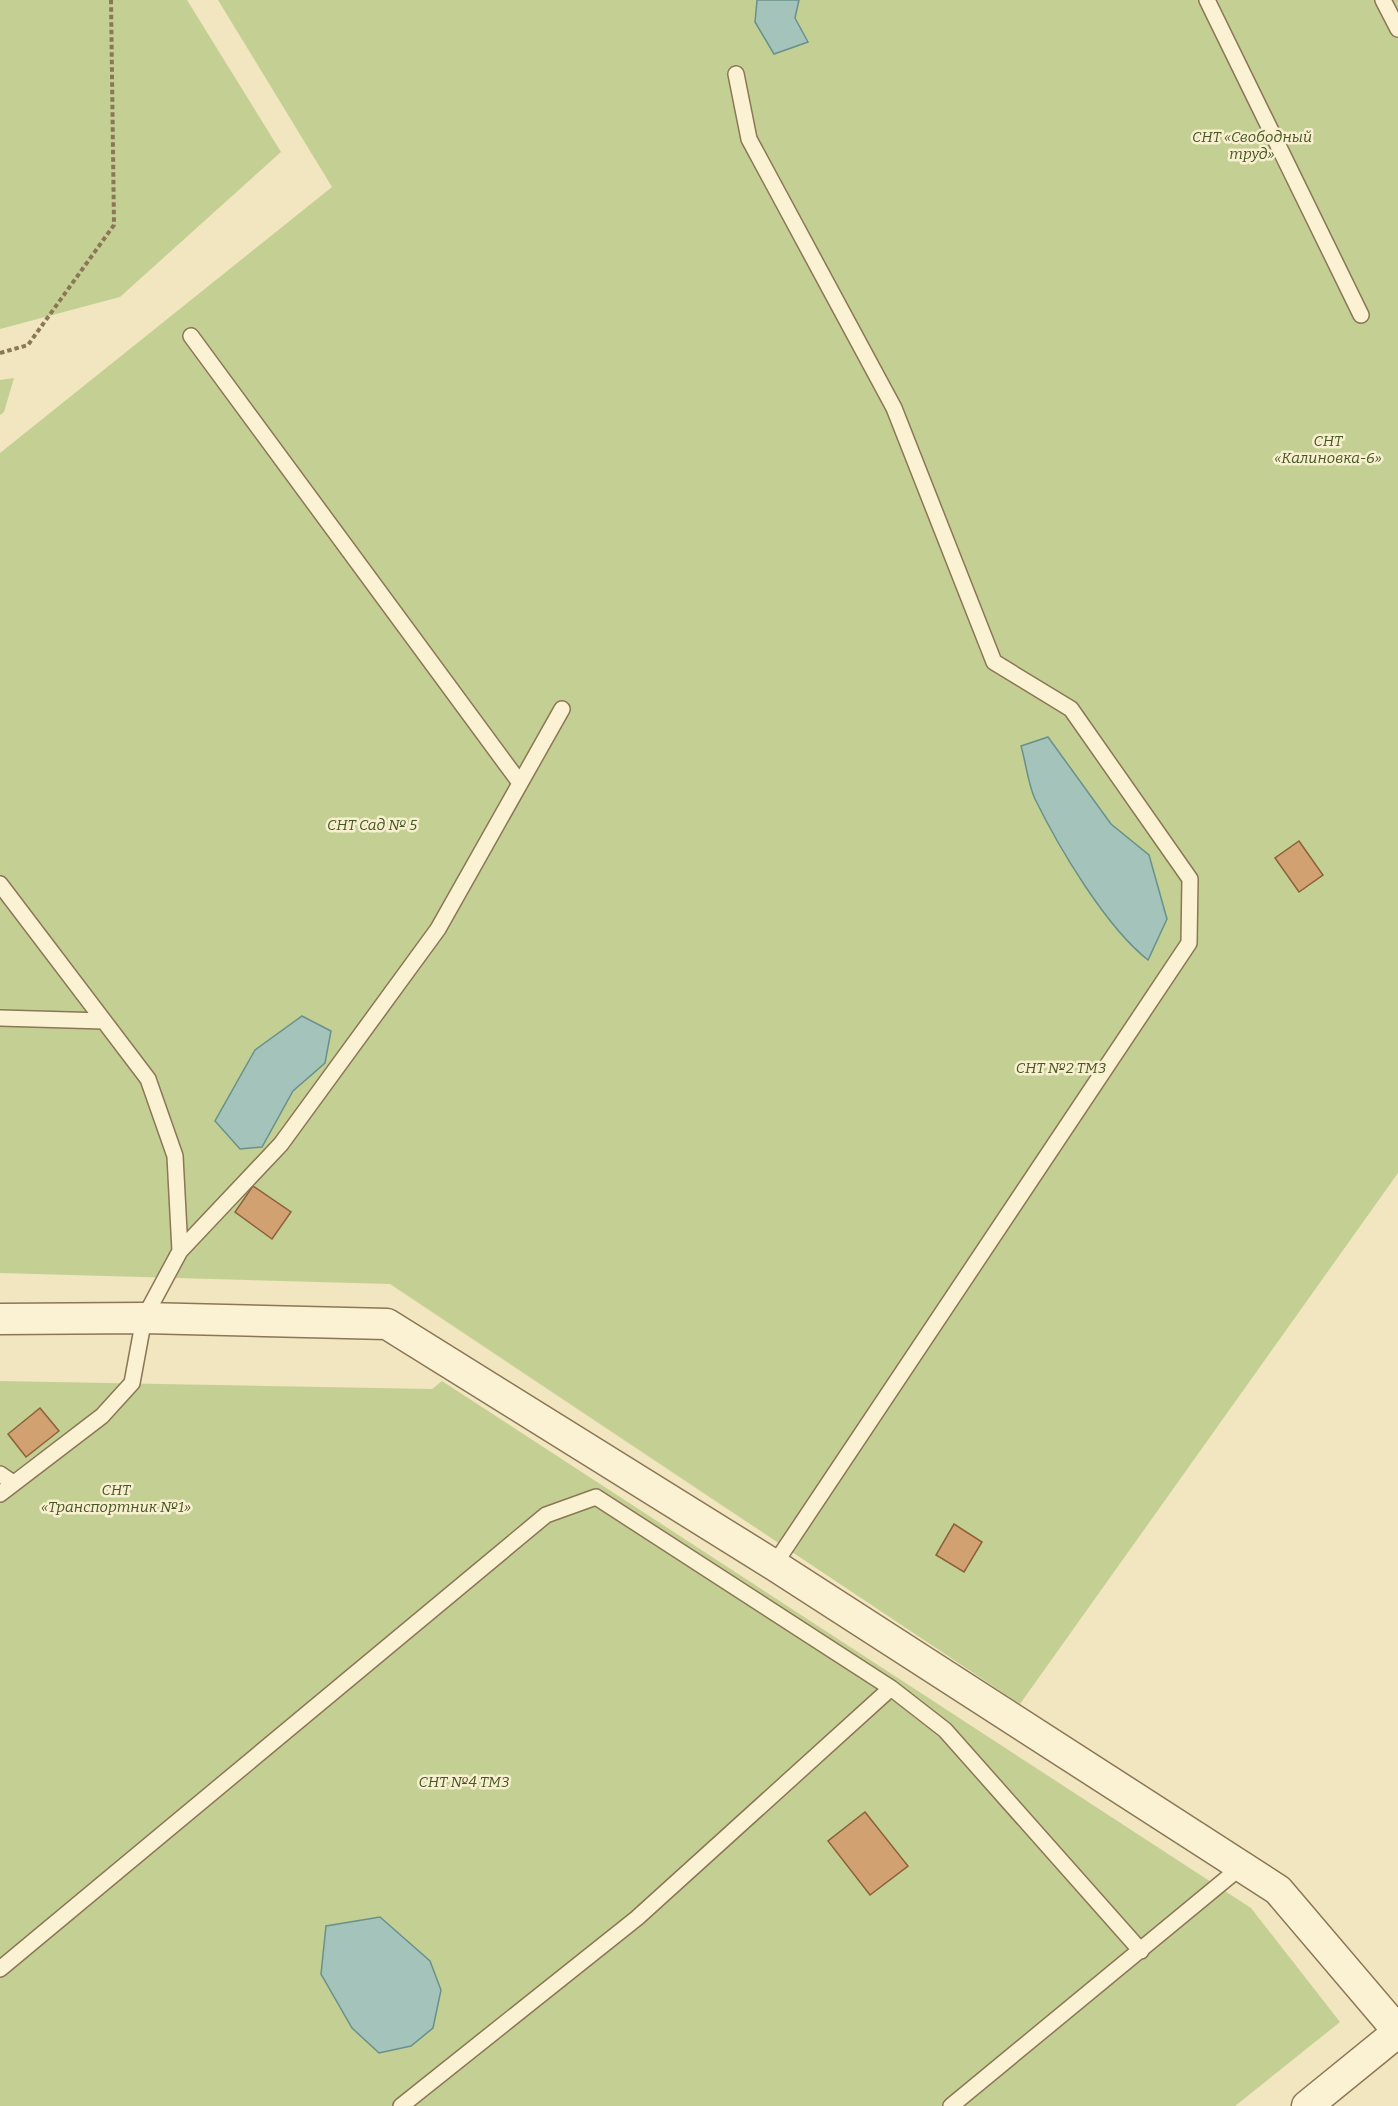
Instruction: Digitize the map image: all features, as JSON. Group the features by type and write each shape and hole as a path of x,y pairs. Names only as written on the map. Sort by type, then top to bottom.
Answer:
{"street":[{"path":"0,1319 144,1318 387,1324 774,1565 1278,1890 1398,2031 1307,2106"}],"lane":[{"path":"1207,0 1361,315"},
{"path":"1383,0 1398,29"},
{"path":"736,74 749,139 894,408 994,662 1071,709 1190,879 1189,943 774,1565"},
{"path":"191,336 520,783"},
{"path":"0,1494 102,1416 132,1383 144,1318 180,1251 281,1144 438,928 562,709"},
{"path":"0,884 148,1079 175,1156 180,1251"},
{"path":"0,1018 104,1020"},
{"path":"0,1474 13,1483"},
{"path":"0,1970 546,1515 596,1497 891,1688 945,1730 1141,1952"},
{"path":"401,2106 637,1918 891,1688"},
{"path":"951,2106 1141,1952 1242,1866"}],"path":[{"path":"0,353 28,345 114,225 111,0"}],"green space":[{"path":"0,0 187,0 281,152 120,297 0,329"},
{"path":"218,0 1398,0 1398,1173 1020,1704 390,1284 0,1273 0,453 332,187"},
{"path":"14,378 4,412 0,415 0,380"},
{"name":"СНТ №4 ТМЗ","path":"0,1381 432,1389 442,1381 1251,1908 1340,2022 1235,2106 0,2106"}],"water":[{"path":"757,0 799,0 795,18 808,42 774,54 755,22"},
{"path":"1048,737 1111,824 1149,855 1167,919 1148,960 1116,928 1085,886 1035,799 1021,746"},
{"path":"302,1016 331,1031 325,1063 293,1091 262,1147 240,1149 215,1121 255,1050"},
{"path":"380,1917 430,1961 441,1990 433,2028 411,2046 379,2053 352,2028 321,1974 326,1926"}],"building":[{"path":"1299,841 1323,875 1299,892 1275,858"},
{"path":"253,1186 291,1212 272,1239 235,1212"},
{"path":"40,1408 59,1431 26,1457 8,1434"},
{"path":"954,1524 982,1542 964,1572 936,1555"},
{"path":"865,1812 908,1866 870,1895 828,1841"}],"park label":[{"name":"СНТ «Свободный труд»","path":"1252,146"},
{"name":"СНТ «Калиновка-6»","path":"1328,450"},
{"name":"СНТ Сад № 5","path":"372,825"},
{"name":"СНТ №2 ТМЗ","path":"1061,1068"},
{"name":"СНТ «Транспортник №1»","path":"116,1498"}]}
